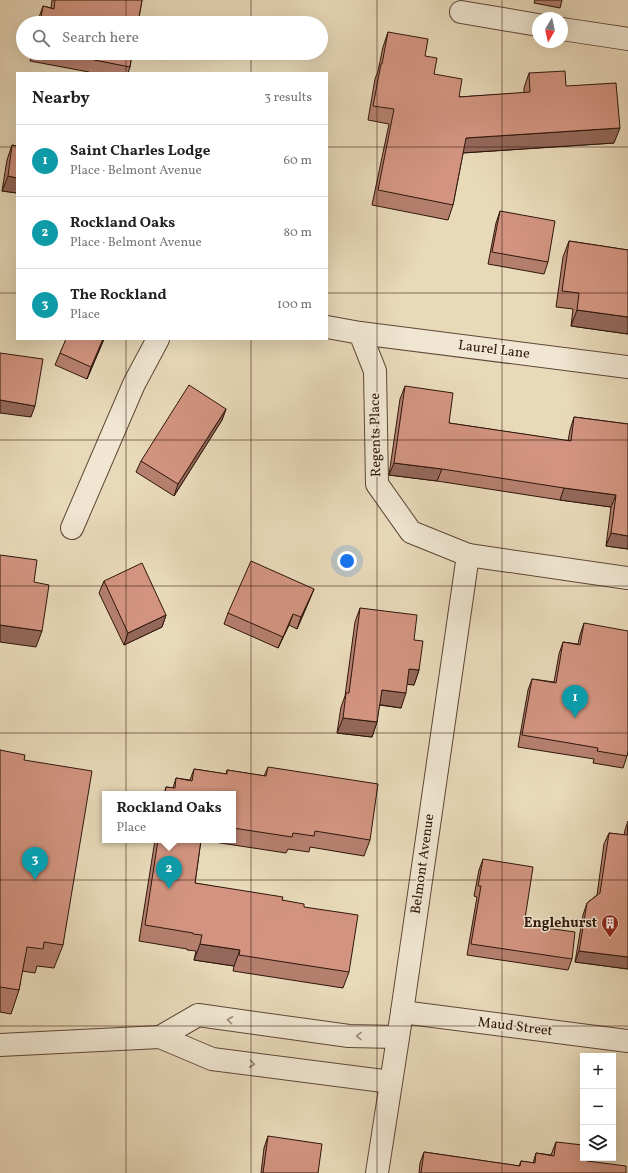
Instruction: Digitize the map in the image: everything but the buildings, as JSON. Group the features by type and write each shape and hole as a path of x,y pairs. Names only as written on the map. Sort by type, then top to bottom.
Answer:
{"street":[{"path":"461,12 532,24"},
{"path":"568,30 628,40"},
{"path":"328,328 360,333"},
{"name":"Laurel Lane","path":"360,333 628,367"},
{"name":"Regents Place","path":"360,333 375,371 377,484 411,532 468,555 628,578"},
{"path":"72,528 134,384 157,340"},
{"name":"Belmont Avenue","path":"377,1173 402,1012 468,555"},
{"name":"Maud Street","path":"402,1012 628,1041"},
{"path":"160,1037 198,1015 349,1036 398,1037"},
{"path":"0,1045 160,1037 212,1059 391,1082"}],"place":[{"name":"Saint Charles Lodge","path":"575,718"},
{"name":"The Rockland","path":"35,880"},
{"name":"Rockland Oaks","path":"169,889"},
{"name":"Englehurst","path":"610,938"}]}
